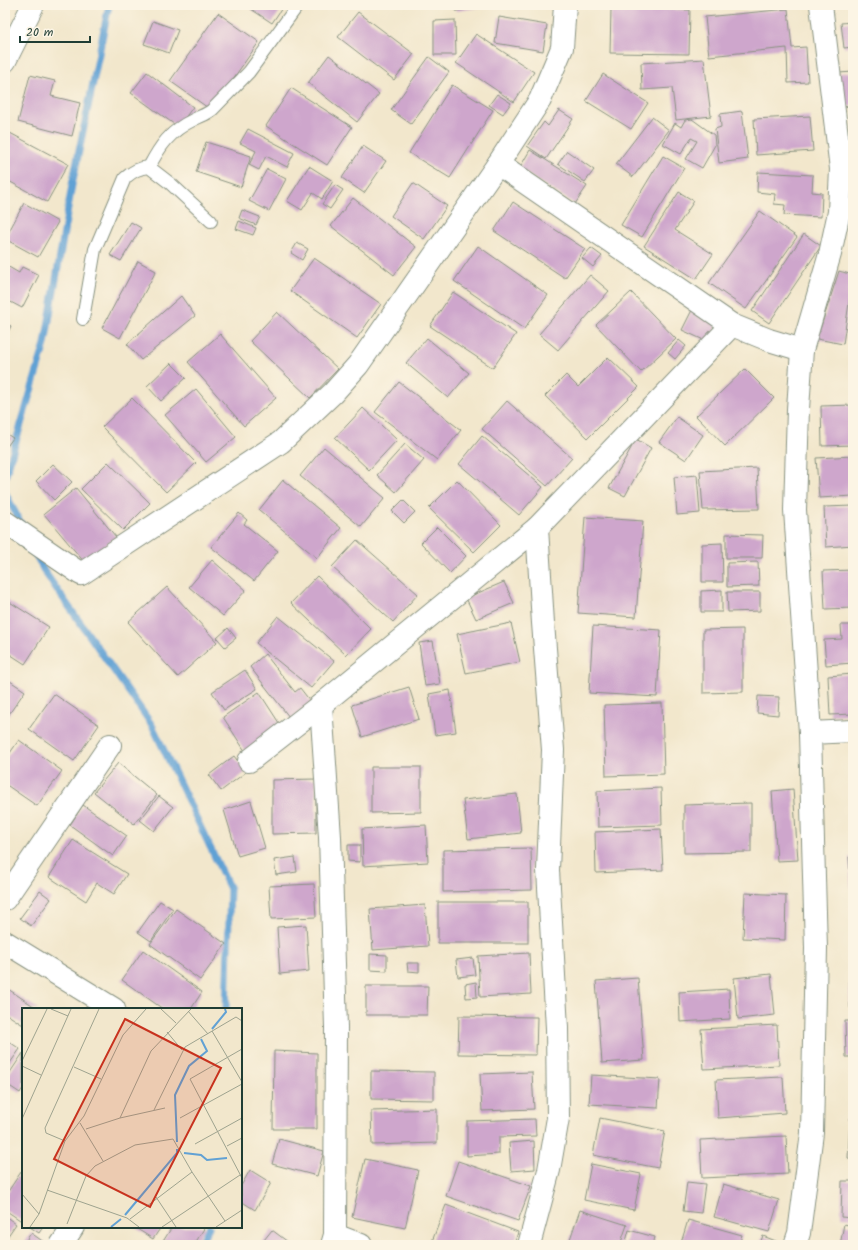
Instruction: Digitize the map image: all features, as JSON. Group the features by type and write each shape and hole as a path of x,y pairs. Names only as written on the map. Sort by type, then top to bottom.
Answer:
{"street":[{"path":"5,61 33,5"},
{"path":"5,522 81,574 281,442 333,392 358,365 498,164 540,100 562,48 565,5"},
{"path":"795,1245 799,1232 812,1133 816,948 810,733 795,510 798,409 802,350 830,254 847,169 821,5"},
{"path":"498,164 732,325 769,340 802,350"},
{"path":"248,761 321,705 537,528 732,325"},
{"path":"529,1245 549,1170 558,1118 557,1028 548,870 553,750 537,528"},
{"path":"321,705 330,837 335,1003 334,1240 361,1245"},
{"path":"810,733 853,731"},
{"path":"5,899 110,745"},
{"path":"5,942 112,1008"},
{"path":"61,1245 72,1228"}],"lane":[{"path":"149,167 160,147 171,134 185,124 206,115 249,72 298,5"},
{"path":"83,319 95,248 125,178 140,168 149,167 171,184 211,221"}],"building":[{"path":"245,5 284,5 272,23"},
{"path":"455,5 488,5 488,6 456,11"},
{"path":"611,8 690,10 689,54 610,53"},
{"path":"788,9 792,48 806,47 808,82 788,83 787,48 709,56 705,17"},
{"path":"358,12 414,54 394,80 338,37"},
{"path":"218,13 259,42 211,110 170,81"},
{"path":"499,17 547,25 543,51 495,43"},
{"path":"455,20 456,55 434,55 434,21"},
{"path":"153,21 178,30 169,53 144,44"},
{"path":"853,22 853,47 844,48 841,23"},
{"path":"476,34 534,72 514,102 456,63"},
{"path":"329,55 379,94 357,122 308,83"},
{"path":"429,57 449,72 411,124 391,110"},
{"path":"704,59 711,116 676,120 672,88 642,90 641,63"},
{"path":"147,72 193,107 178,127 131,93"},
{"path":"853,72 853,106 842,107 839,73"},
{"path":"603,74 648,103 631,129 586,101"},
{"path":"30,75 55,81 51,96 80,103 72,136 18,122"},
{"path":"452,85 493,110 450,178 409,153"},
{"path":"291,88 352,127 327,165 266,126"},
{"path":"497,94 511,103 503,114 489,105"},
{"path":"559,110 573,119 546,159 527,146 544,122 548,126"},
{"path":"742,111 748,159 719,163 715,129 721,127 720,114"},
{"path":"810,116 813,151 756,155 754,119"},
{"path":"652,117 669,130 633,177 616,164"},
{"path":"692,119 714,135 715,145 702,168 686,159 697,141 691,138 681,154 663,144 675,123 681,127 685,120"},
{"path":"248,129 294,153 287,167 266,156 259,170 249,165 256,151 240,143"},
{"path":"10,133 68,164 47,202 5,179 5,142"},
{"path":"206,142 251,156 241,187 196,172"},
{"path":"363,146 386,161 364,193 342,178"},
{"path":"530,150 587,186 575,204 519,169"},
{"path":"567,151 594,170 585,182 558,164"},
{"path":"663,156 684,168 642,237 621,225"},
{"path":"309,166 333,181 322,199 313,193 302,210 287,201"},
{"path":"267,169 286,179 269,211 249,201"},
{"path":"758,172 813,175 812,192 822,193 821,217 784,215 785,205 774,204 775,194 757,192"},
{"path":"413,183 447,206 424,239 391,216"},
{"path":"335,185 343,190 330,209 322,204"},
{"path":"679,192 694,201 675,230 713,254 696,279 644,246"},
{"path":"353,198 416,247 394,275 331,226"},
{"path":"513,202 585,249 565,278 494,231"},
{"path":"24,203 58,222 38,257 5,239"},
{"path":"242,210 260,217 256,225 239,218"},
{"path":"760,211 797,237 746,309 709,283"},
{"path":"239,221 256,228 253,235 236,229"},
{"path":"131,222 141,228 121,261 110,255"},
{"path":"804,234 821,246 769,323 752,311"},
{"path":"297,243 308,249 302,260 291,253"},
{"path":"478,246 548,295 524,329 454,281"},
{"path":"591,248 602,256 593,267 582,258"},
{"path":"314,258 381,304 357,338 290,291"},
{"path":"138,261 156,271 120,338 102,328"},
{"path":"7,266 19,273 22,267 39,275 22,308 5,299 5,270"},
{"path":"839,271 853,275 843,344 817,339"},
{"path":"590,275 609,291 558,350 539,334"},
{"path":"453,292 516,334 493,368 430,326"},
{"path":"631,292 676,339 641,372 596,325"},
{"path":"181,296 195,316 141,360 127,344"},
{"path":"692,310 718,323 708,342 682,330"},
{"path":"277,312 338,369 310,398 250,341"},
{"path":"5,323 11,326 5,338"},
{"path":"220,334 276,398 244,426 188,362"},
{"path":"427,338 469,373 448,398 406,363"},
{"path":"679,340 686,346 675,359 668,353"},
{"path":"608,357 639,387 588,438 545,396 566,375 578,387"},
{"path":"171,363 186,378 161,401 147,386"},
{"path":"745,369 774,398 725,446 696,416"},
{"path":"399,382 461,430 437,460 375,412"},
{"path":"196,389 236,437 206,462 165,415"},
{"path":"132,398 196,463 166,492 102,427"},
{"path":"507,401 572,458 547,486 482,429"},
{"path":"853,405 853,445 822,446 821,406"},
{"path":"363,408 397,440 369,470 335,438"},
{"path":"677,417 703,435 686,460 659,442"},
{"path":"5,433 13,438 5,449"},
{"path":"482,436 543,487 519,515 459,464"},
{"path":"636,439 651,448 625,496 609,488"},
{"path":"405,444 424,460 396,492 377,475"},
{"path":"324,447 385,498 361,527 300,476"},
{"path":"853,456 853,496 819,498 816,458"},
{"path":"108,462 150,503 123,530 81,489"},
{"path":"53,464 72,482 54,500 36,481"},
{"path":"757,468 759,509 703,510 700,471"},
{"path":"697,475 700,513 677,515 674,477"},
{"path":"283,480 341,528 317,558 259,510"},
{"path":"457,480 501,525 474,552 429,508"},
{"path":"76,488 116,537 85,563 44,514"},
{"path":"403,500 415,512 404,523 392,511"},
{"path":"853,506 853,545 826,547 824,507"},
{"path":"239,513 247,520 244,524 278,551 254,581 211,547"},
{"path":"585,517 643,521 636,617 578,613"},
{"path":"437,527 466,556 450,573 421,543"},
{"path":"726,534 763,535 762,558 726,558"},
{"path":"357,540 418,594 393,622 332,567"},
{"path":"722,543 723,582 702,582 702,544"},
{"path":"212,560 246,590 223,616 189,587"},
{"path":"758,562 759,586 727,587 727,563"},
{"path":"853,570 853,608 825,609 823,571"},
{"path":"317,576 371,629 346,655 291,603"},
{"path":"504,582 514,603 476,619 466,598"},
{"path":"167,587 217,642 178,677 128,622"},
{"path":"722,590 722,612 701,612 701,591"},
{"path":"727,592 760,592 760,611 728,612"},
{"path":"5,599 49,627 25,664 5,651"},
{"path":"278,616 334,661 311,688 256,643"},
{"path":"511,623 520,662 466,673 457,634"},
{"path":"841,625 853,625 853,663 826,665 824,640 842,639"},
{"path":"593,626 661,630 657,697 589,693"},
{"path":"228,628 236,638 225,647 217,638"},
{"path":"743,629 743,692 703,693 703,630"},
{"path":"433,641 440,684 425,686 419,643"},
{"path":"265,654 295,692 300,688 314,706 293,722 250,667"},
{"path":"245,670 257,689 224,710 212,692"},
{"path":"853,674 853,714 830,715 828,676"},
{"path":"10,681 25,691 7,717 5,715 5,688"},
{"path":"409,687 419,719 362,737 352,705"},
{"path":"450,690 456,732 435,735 429,694"},
{"path":"259,692 281,726 245,751 223,717"},
{"path":"54,694 99,725 74,761 29,729"},
{"path":"758,696 779,697 778,715 757,713"},
{"path":"662,703 664,774 606,776 604,705"},
{"path":"19,740 62,771 37,806 5,784 5,760"},
{"path":"234,756 246,772 221,791 209,775"},
{"path":"118,763 157,795 134,824 94,792"},
{"path":"371,767 421,767 421,812 371,813"},
{"path":"850,776 853,776 853,796 852,796"},
{"path":"316,779 316,833 272,834 272,780"},
{"path":"661,788 662,825 598,827 597,791"},
{"path":"793,789 798,860 777,861 772,791"},
{"path":"517,794 521,833 468,839 463,800"},
{"path":"159,796 173,807 154,831 140,820"},
{"path":"251,801 265,848 238,856 224,810"},
{"path":"751,803 751,852 684,853 684,805"},
{"path":"83,805 127,836 113,856 70,825"},
{"path":"426,825 428,862 363,866 362,829"},
{"path":"661,829 663,870 596,873 595,832"},
{"path":"73,840 127,874 114,894 97,883 86,901 49,877"},
{"path":"348,845 360,845 360,862 348,861"},
{"path":"531,848 532,890 443,892 443,850"},
{"path":"295,857 297,872 276,875 274,860"},
{"path":"849,857 853,857 853,906 852,906"},
{"path":"314,884 316,917 271,919 269,886"},
{"path":"40,891 51,899 31,926 20,918"},
{"path":"745,893 786,895 785,940 743,938"},
{"path":"160,901 173,909 151,941 138,932"},
{"path":"438,902 528,902 528,943 438,943"},
{"path":"425,905 428,946 373,950 370,909"},
{"path":"176,909 226,944 200,980 150,944"},
{"path":"306,925 309,971 280,974 277,927"},
{"path":"143,950 202,992 192,1008 162,1008 122,980"},
{"path":"529,953 531,994 480,997 478,956"},
{"path":"370,954 387,955 387,971 370,970"},
{"path":"473,958 475,975 458,977 456,960"},
{"path":"407,963 419,963 419,972 408,971"},
{"path":"849,970 853,970 853,1008 850,1008"},
{"path":"771,974 775,1015 738,1019 734,978"},
{"path":"638,978 644,1060 602,1063 596,981"},
{"path":"476,982 477,997 466,998 465,984"},
{"path":"366,986 428,986 427,1015 366,1015"},
{"path":"5,987 36,1008 22,1008 22,1024 5,1013"},
{"path":"729,989 730,1019 680,1022 679,992"},
{"path":"459,1016 537,1017 536,1055 458,1054"},
{"path":"845,1021 853,1021 853,1057 846,1057"},
{"path":"777,1025 779,1065 704,1069 701,1029"},
{"path":"5,1039 20,1049 5,1070"},
{"path":"274,1051 317,1053 317,1129 273,1129"},
{"path":"22,1054 22,1090 20,1093 5,1083 5,1080"},
{"path":"852,1065 853,1108 851,1108"},
{"path":"371,1071 434,1072 434,1100 371,1099"},
{"path":"532,1072 534,1109 482,1111 480,1074"},
{"path":"591,1075 660,1079 658,1108 589,1104"},
{"path":"783,1077 785,1113 718,1118 716,1080"},
{"path":"437,1109 437,1143 372,1145 371,1111"},
{"path":"600,1118 665,1131 658,1168 593,1155"},
{"path":"850,1118 853,1118 853,1159 848,1158"},
{"path":"535,1119 536,1136 499,1137 499,1154 467,1156 467,1121"},
{"path":"786,1136 788,1174 702,1178 700,1140"},
{"path":"279,1139 324,1151 317,1176 272,1164"},
{"path":"534,1141 535,1169 511,1171 509,1143"},
{"path":"365,1159 418,1170 405,1228 352,1217"},
{"path":"458,1161 531,1186 518,1221 446,1196"},
{"path":"591,1164 641,1174 634,1210 584,1200"},
{"path":"250,1170 271,1183 255,1210 242,1202 242,1184"},
{"path":"21,1172 22,1221 5,1210 5,1196"},
{"path":"842,1181 853,1181 853,1218 841,1217"},
{"path":"687,1182 705,1184 701,1213 683,1211"},
{"path":"723,1184 779,1200 769,1232 714,1217"},
{"path":"446,1205 518,1232 514,1245 431,1244"},
{"path":"580,1210 627,1225 620,1245 568,1245"},
{"path":"5,1216 16,1224 5,1240"},
{"path":"688,1220 742,1235 739,1245 691,1245 681,1243"},
{"path":"844,1224 853,1226 853,1245 840,1245"},
{"path":"32,1228 42,1228 39,1233"},
{"path":"136,1228 160,1228 153,1239"},
{"path":"171,1228 204,1228 194,1245 167,1245 162,1243"},
{"path":"272,1230 292,1245 260,1245"},
{"path":"629,1230 655,1237 653,1245 625,1245"},
{"path":"31,1233 48,1245 23,1245"},
{"path":"763,1236 786,1245 759,1245"}],"waterway":[{"path":"5,478 45,344 72,185 109,5"},
{"path":"5,492 22,526"},
{"path":"33,549 44,571 152,725 230,889 226,1008"},
{"path":"200,1245 208,1228"}]}
